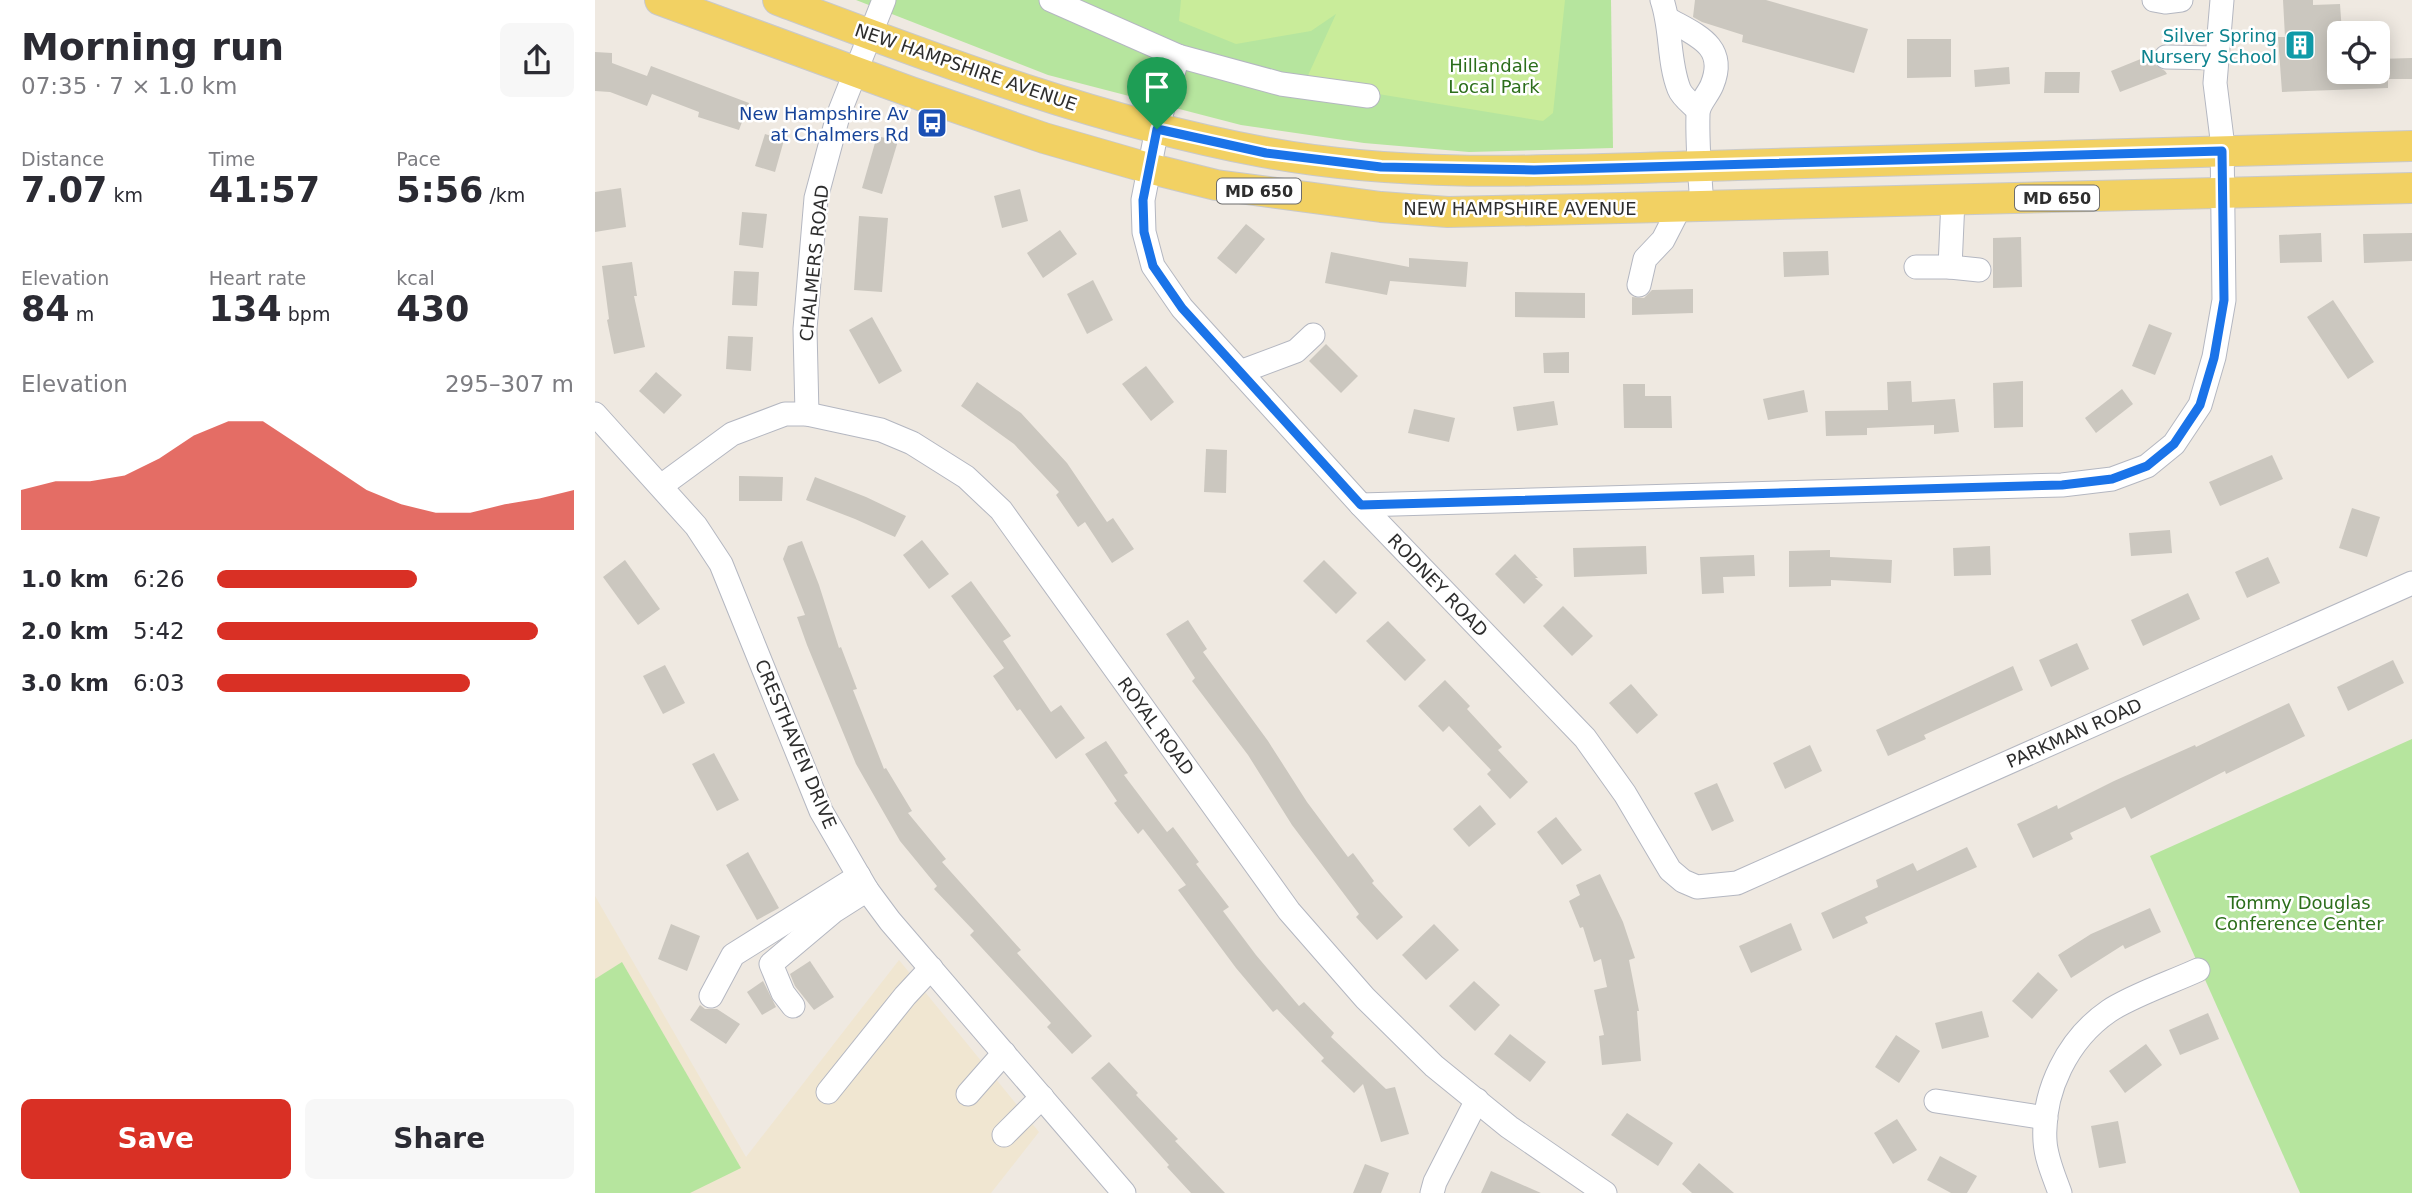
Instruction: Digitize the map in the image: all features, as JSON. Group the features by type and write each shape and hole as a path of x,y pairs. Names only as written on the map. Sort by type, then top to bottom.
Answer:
{"main road":[{"name":"NEW HAMPSHIRE AVENUE","path":"660,0 1045,138 1148,168 1216,185 1381,207 1448,212 2412,188"},
{"name":"NEW HAMPSHIRE AVENUE","path":"778,0 1004,84 1157,129 1266,153 1381,167 1534,170 2412,146"}],"street":[{"name":"CHALMERS ROAD","path":"807,414 805,328 816,198 838,116 884,0"},
{"path":"1051,0 1178,56 1281,84 1368,96"},
{"path":"2154,0 2181,0"},
{"path":"1361,505 2048,485 2112,479 2147,466 2174,444 2200,405 2214,358 2224,300 2222,151 2215,83 2223,0"},
{"path":"1665,9 1680,92 1698,110"},
{"path":"1639,285 1645,259 1691,206 1700,166 1698,110 1712,85 1717,65 1712,48 1703,38 1665,9"},
{"name":"RODNEY ROAD","path":"1178,56 1157,129 1143,200 1144,232 1153,266 1182,308 1361,505 1585,738 1625,794 1670,870 1683,881 1697,887 1737,883"},
{"path":"2167,57 2216,58"},
{"path":"1949,267 1952,200"},
{"path":"1916,267 1979,270"},
{"path":"1240,372 1296,351 1313,335"},
{"name":"CRESTHAVEN DRIVE","path":"595,414 696,526 721,564 821,811 863,883 890,921 1124,1193"},
{"name":"ROYAL ROAD","path":"661,486 731,434 785,414 807,414 881,430 912,443 965,477 1001,510 1289,911 1365,998 1434,1066 1509,1127 1605,1193"},
{"name":"PARKMAN ROAD","path":"1737,883 2412,583"},
{"path":"711,996 733,955 863,883"},
{"path":"793,1006 783,993 771,964 863,883"},
{"path":"828,1092 905,996 931,968"},
{"path":"2060,1193 2048,1160 2045,1141 2048,1101 2066,1054 2085,1029 2111,1009 2198,971"},
{"path":"968,1094 1004,1053"},
{"path":"1004,1135 1042,1097"},
{"path":"1432,1193 1435,1181 1477,1100"},
{"path":"1936,1101 2046,1118"}],"shaded area":[{"path":"595,896 746,1157 899,960 1039,1132 991,1193 595,1193"}],"green space":[{"name":"Hillandale Local Park","path":"856,0 1611,0 1613,148 1469,152 1364,143 1241,125 1048,75"},
{"path":"1181,0 1565,0 1553,113 1543,121 1305,82 1336,14 1311,31 1236,44 1179,21"},
{"name":"Tommy Douglas Conference Center","path":"2412,739 2412,1193 2300,1193 2150,856"},
{"path":"622,962 741,1168 690,1193 595,1193 595,979"}],"building":[{"path":"1695,0 1766,0 1868,29 1854,73 1742,42 1743,35 1693,17"},
{"name":"Silver Spring Nursery School","path":"2283,0 2313,0 2313,5 2340,4 2341,21 2327,21 2327,84 2388,84 2388,88 2282,92 2278,37 2285,37"},
{"path":"1907,39 1951,39 1951,77 1907,78"},
{"path":"595,52 612,53 612,63 647,76 651,66 749,103 739,130 698,117 699,112 652,94 647,106 610,92 595,91"},
{"path":"2153,54 2154,64 2167,74 2120,92 2111,71"},
{"name":"Silver Spring Nursery School","path":"2412,58 2412,79 2390,79 2390,59"},
{"path":"2009,67 2010,84 1975,87 1974,70"},
{"path":"2045,72 2080,72 2079,93 2044,93"},
{"path":"765,134 784,140 775,172 755,166"},
{"path":"877,136 898,141 882,194 862,188"},
{"path":"621,188 626,227 595,232 595,192"},
{"path":"1020,189 1028,221 1002,228 994,196"},
{"path":"742,212 767,214 763,248 739,245"},
{"path":"859,216 888,218 882,292 854,290"},
{"path":"1246,224 1265,239 1236,274 1217,258"},
{"path":"1060,230 1077,254 1043,278 1027,253"},
{"path":"2321,233 2322,262 2280,263 2279,235"},
{"path":"2412,233 2412,261 2364,263 2363,234"},
{"path":"2021,237 2022,287 1993,288 1993,238"},
{"path":"1828,251 1829,275 1784,277 1783,252"},
{"path":"1331,252 1409,267 1409,258 1468,262 1466,287 1390,281 1387,295 1325,283"},
{"path":"632,262 637,296 634,296 645,347 614,354 607,320 602,266"},
{"path":"734,271 759,272 757,306 732,305"},
{"path":"1093,280 1113,320 1087,334 1067,294"},
{"path":"1693,289 1693,313 1632,315 1632,297 1644,298 1652,290"},
{"path":"1515,292 1585,293 1585,318 1515,317"},
{"path":"2333,300 2374,362 2348,379 2307,317"},
{"path":"872,317 902,371 879,384 849,330"},
{"path":"2149,324 2172,333 2155,375 2132,366"},
{"path":"728,336 753,337 751,371 726,369"},
{"path":"1326,344 1358,376 1341,393 1309,361"},
{"path":"1569,352 1569,373 1544,373 1543,353"},
{"path":"1146,366 1174,402 1151,421 1122,384"},
{"path":"656,372 682,395 664,414 639,391"},
{"path":"1911,381 1912,402 1955,399 1959,432 1934,434 1934,425 1867,428 1867,435 1826,436 1825,411 1888,410 1887,382"},
{"path":"2023,381 2023,427 1994,428 1993,383"},
{"path":"977,382 1021,413 1067,463 1107,522 1113,518 1134,549 1112,563 1085,522 1078,527 1056,495 1059,492 1014,444 961,406"},
{"path":"1623,384 1645,384 1645,396 1671,396 1672,428 1624,428"},
{"path":"2122,389 2133,404 2096,433 2085,418"},
{"path":"1804,390 1808,412 1768,420 1763,399"},
{"path":"1554,401 1558,425 1517,431 1513,407"},
{"path":"1414,409 1455,418 1449,442 1408,433"},
{"path":"1206,449 1227,450 1226,493 1204,492"},
{"path":"2272,455 2283,479 2220,506 2209,482"},
{"path":"739,476 783,477 782,501 739,501"},
{"path":"815,477 906,516 895,537 806,500"},
{"path":"2352,508 2380,517 2367,557 2339,548"},
{"path":"2170,530 2172,553 2131,556 2129,533"},
{"path":"922,540 949,574 929,589 903,555"},
{"path":"802,541 839,648 841,647 857,689 853,690 884,769 886,768 912,811 908,813 946,859 942,862 1021,950 1017,953 1092,1036 1072,1054 1047,1027 1051,1023 970,935 974,931 934,889 937,886 900,841 856,764 797,617 805,615 783,559 788,546"},
{"path":"1646,546 1647,574 1574,577 1573,548"},
{"path":"1990,546 1991,575 1954,576 1953,548"},
{"path":"1830,550 1830,557 1892,560 1891,583 1831,580 1831,586 1789,587 1789,551"},
{"path":"1515,554 1543,585 1524,604 1495,574"},
{"path":"1754,555 1755,576 1723,577 1724,593 1702,594 1700,557"},
{"path":"2268,557 2280,583 2247,598 2235,572"},
{"path":"625,560 660,609 638,625 603,577"},
{"path":"1324,560 1357,593 1336,614 1303,581"},
{"path":"971,581 1011,636 1003,641 1051,712 1061,705 1085,738 1056,759 993,676 1004,668 951,596"},
{"path":"2188,593 2200,619 2143,646 2131,620"},
{"path":"1563,606 1593,636 1572,656 1543,626"},
{"path":"1188,620 1207,649 1203,652 1268,741 1307,802 1348,857 1353,853 1374,881 1372,883 1403,917 1377,940 1356,917 1359,914 1292,825 1248,755 1192,681 1195,678 1166,634"},
{"path":"1388,621 1426,660 1405,681 1366,641"},
{"path":"2077,643 2089,669 2051,687 2039,660"},
{"path":"2393,660 2404,683 2348,711 2337,687"},
{"path":"665,665 685,703 663,714 643,676"},
{"path":"2013,666 2023,690 1924,735 1926,739 1888,756 1876,730"},
{"path":"1445,680 1470,706 1467,709 1502,747 1498,750 1528,782 1510,799 1487,774 1491,770 1449,726 1443,732 1418,706"},
{"path":"1631,684 1658,715 1637,734 1609,703"},
{"path":"2289,703 2305,736 2226,774 2225,771 2131,819 2125,807 2070,833 2073,839 2033,858 2017,824 2057,805 2058,809"},
{"path":"1106,741 1128,773 1124,775 1167,832 1173,827 1199,862 1196,864 1229,907 1223,911 1256,955 1299,1006 1304,1002 1334,1033 1331,1037 1386,1089 1395,1087 1409,1134 1381,1142 1363,1084 1354,1093 1321,1061 1324,1058 1277,1009 1273,1012 1236,968 1178,890 1186,885 1143,829 1138,834 1114,803 1117,801 1085,754"},
{"path":"1810,745 1822,771 1785,789 1773,763"},
{"path":"714,753 739,800 717,811 692,764"},
{"path":"1717,783 1734,821 1712,831 1694,793"},
{"path":"1480,805 1496,824 1469,847 1453,829"},
{"path":"1556,817 1582,850 1562,865 1537,832"},
{"path":"1967,847 1977,867 1865,917 1868,923 1833,939 1821,913 1878,887 1876,880 1913,863 1917,871"},
{"path":"748,852 779,908 757,920 726,865"},
{"path":"1600,874 1623,922 1635,958 1629,960 1639,1011 1641,1061 1602,1065 1599,1036 1604,1035 1594,990 1607,987 1601,959 1594,962 1583,927 1580,928 1569,901 1580,895 1576,885"},
{"path":"2150,908 2161,932 2125,949 2123,945 2071,978 2058,955 2091,934"},
{"path":"1791,923 1802,950 1751,973 1739,946"},
{"path":"671,924 700,936 687,971 658,959"},
{"path":"1434,924 1459,950 1426,980 1402,955"},
{"path":"810,961 834,997 814,1010 795,986 790,974"},
{"path":"2038,972 2058,990 2032,1019 2012,1001"},
{"path":"763,981 776,1007 762,1015 747,992"},
{"path":"1474,981 1500,1005 1475,1031 1449,1006"},
{"path":"700,1005 705,1009 717,1009 740,1024 726,1044 690,1020"},
{"path":"1982,1011 1989,1037 1942,1049 1935,1023"},
{"path":"2208,1013 2219,1039 2180,1055 2169,1030"},
{"path":"1510,1034 1546,1062 1530,1082 1494,1054"},
{"path":"1896,1035 1920,1051 1899,1083 1875,1067"},
{"path":"2146,1044 2162,1065 2125,1093 2109,1071"},
{"path":"1109,1062 1178,1139 1175,1141 1225,1193 1191,1193 1167,1167 1169,1165 1091,1078"},
{"path":"1627,1113 1673,1143 1658,1166 1611,1135"},
{"path":"1897,1119 1917,1150 1893,1164 1874,1133"},
{"path":"2118,1121 2126,1163 2099,1168 2091,1126"},
{"path":"1940,1156 1977,1176 1967,1193 1951,1193 1927,1180"},
{"path":"1699,1163 1734,1193 1692,1193 1682,1184"},
{"path":"1365,1164 1389,1173 1381,1193 1353,1193"},
{"path":"1491,1171 1541,1193 1481,1193"}],"place":[{"name":"Silver Spring Nursery School","path":"2300,45"},
{"name":"New Hampshire Av at Chalmers Rd","path":"932,123"}],"route":[{"path":"1157,129 1266,153 1381,167 1534,170 2222,151 2224,300 2214,358 2200,405 2174,444 2147,466 2112,479 2062,485 1361,505 1182,308 1153,266 1144,232 1143,200 1157,129"}]}
